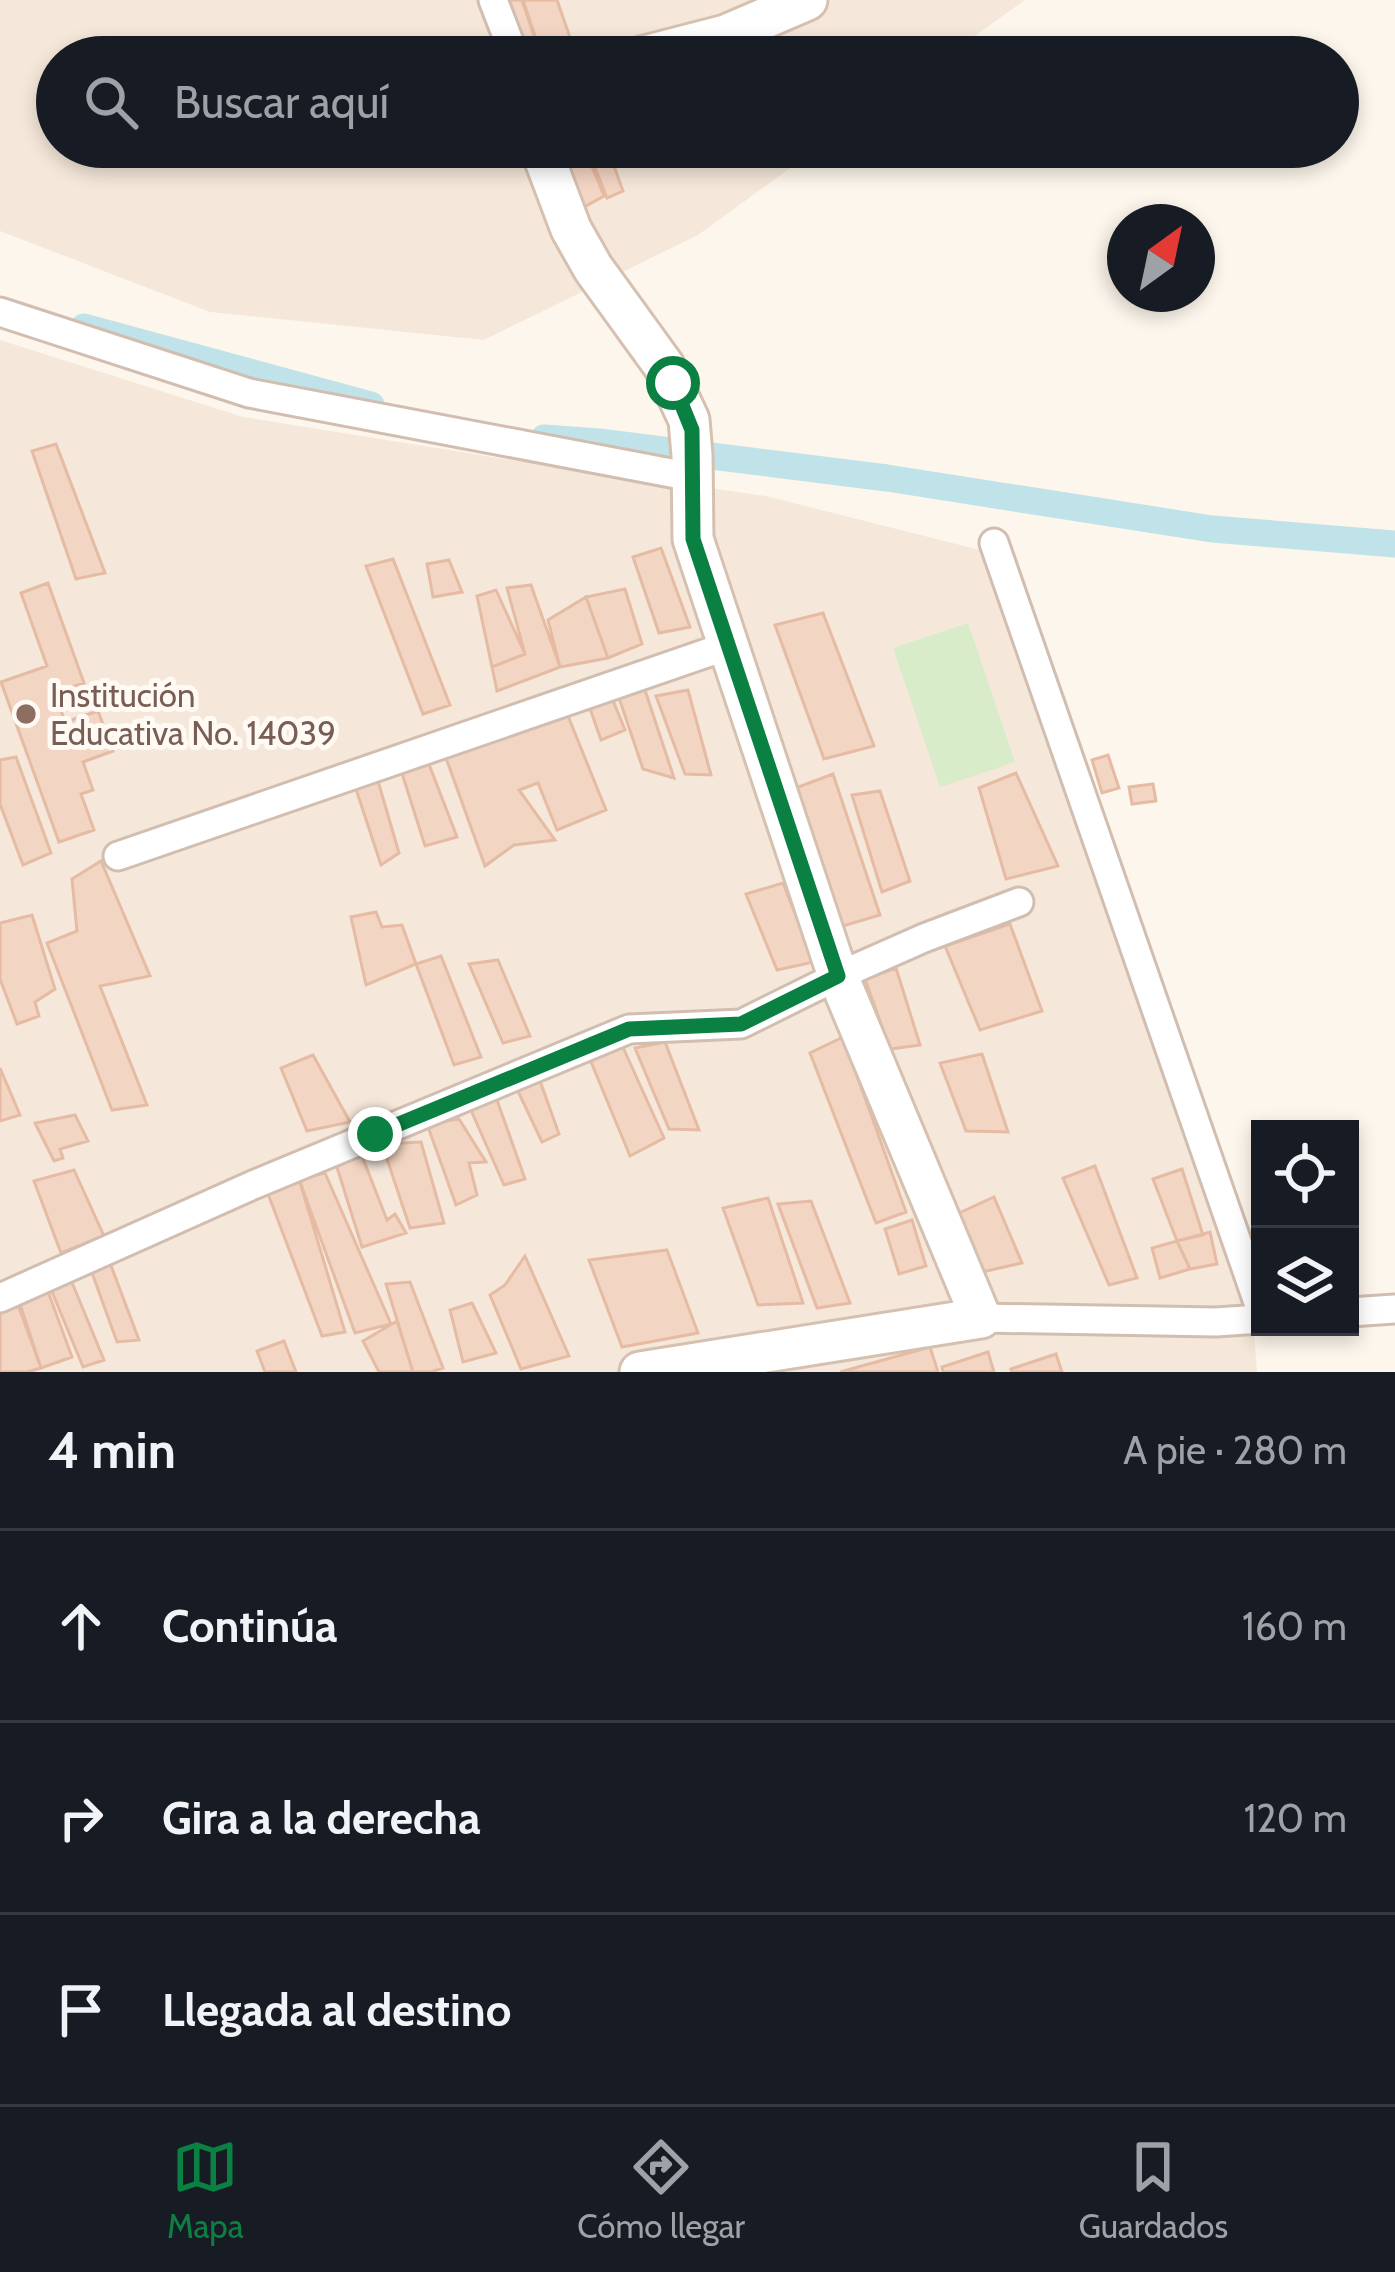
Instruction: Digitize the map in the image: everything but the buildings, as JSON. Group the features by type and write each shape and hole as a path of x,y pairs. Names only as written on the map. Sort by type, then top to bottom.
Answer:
{"main road":[{"path":"719,36 798,2"},
{"path":"548,168 592,268 664,366 691,451 693,539 838,976 981,1318 721,1366 640,1372"}],"street":[{"path":"493,0 506,36"},
{"path":"0,313 249,393 691,451"},
{"path":"994,544 1251,1282"},
{"path":"118,856 730,645"},
{"path":"0,1298 253,1185 629,1029 741,1024 924,938 1018,902"},
{"path":"1359,1311 1395,1309"},
{"path":"981,1318 1251,1319"}],"shaded area":[{"path":"0,0 1025,0 974,36 36,36 36,168 790,168 698,235 484,340 210,312 0,231"},
{"path":"0,340 243,417 766,496 984,551 1251,1290 1257,1372 0,1372"}],"green space":[{"path":"968,623 1015,762 940,787 893,648"}],"waterway":[{"path":"84,327 371,405"},
{"path":"544,438 887,478 1212,529 1395,544"}],"place":[{"name":"Institución Educativa No. 14039","path":"26,714"}],"route":[{"path":"375,1134 629,1029 741,1024 838,976 693,539 692,430 673,383"}]}
